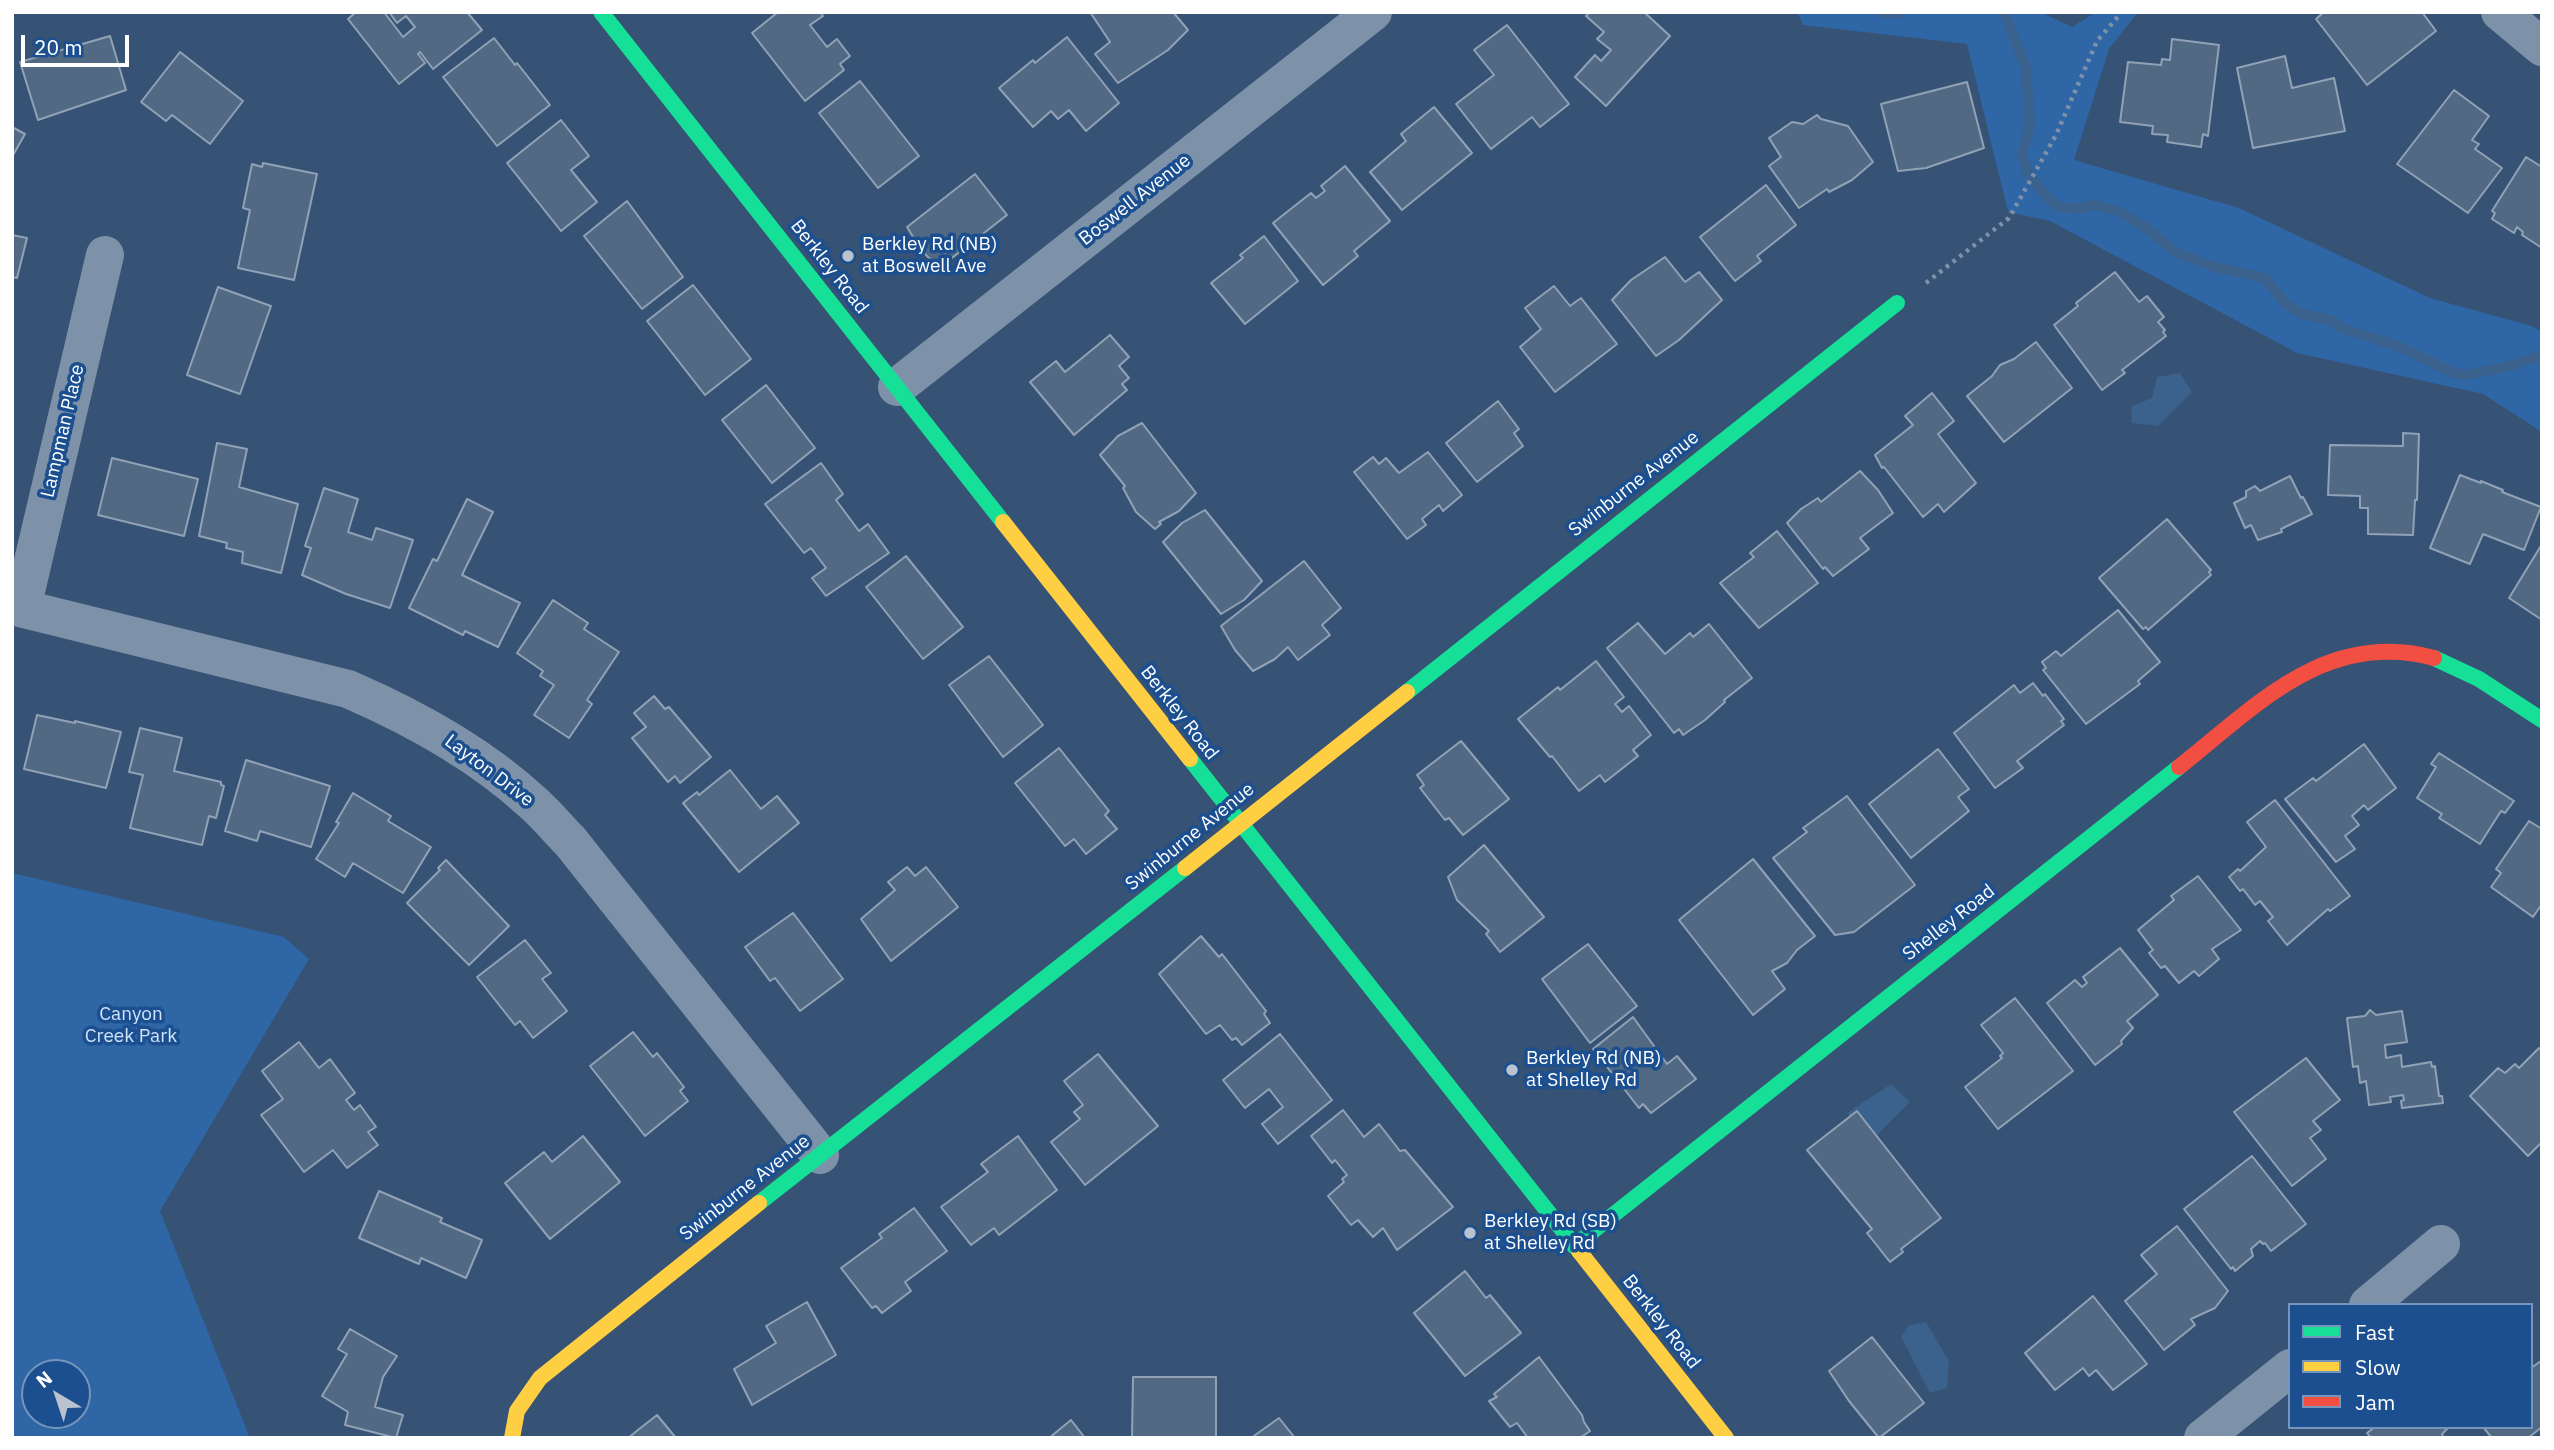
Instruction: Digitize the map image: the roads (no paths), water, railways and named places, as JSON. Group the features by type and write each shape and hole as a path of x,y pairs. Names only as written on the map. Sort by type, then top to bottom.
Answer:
{"street":[{"name":"Berkley Road","path":"601,12 1726,1438"},
{"name":"Boswell Avenue","path":"897,387 1373,12"},
{"path":"2500,12 2542,47"},
{"name":"Lampman Place","path":"17,607 105,255"},
{"name":"Swinburne Avenue","path":"513,1438 517,1411 540,1378 1897,303"},
{"name":"Layton Drive","path":"17,607 348,690 396,710 447,738 533,802 570,841 820,1155"},
{"name":"Shelley Road","path":"1574,1246 2279,688 2319,667 2361,652 2396,650 2429,654 2467,671 2542,720"},
{"path":"2370,1303 2441,1244"},
{"path":"2203,1438 2288,1370"}],"waterway":[{"path":"1880,12 1900,12"},
{"path":"2004,12 2026,68 2030,124 2022,154 2027,171 2057,206 2076,209 2094,205 2120,212 2145,227 2177,253 2215,267 2265,278 2286,304 2301,314 2332,320 2341,328 2398,346 2453,373 2465,375 2506,367 2542,355"}],"place":[{"name":"Berkley Rd (NB) at Boswell Ave","path":"848,256"},
{"name":"Berkley Rd (NB) at Shelley Rd","path":"1512,1070"},
{"name":"Berkley Rd (SB) at Shelley Rd","path":"1470,1233"}],"park label":[{"name":"Canyon Creek Park","path":"131,1026"}]}
